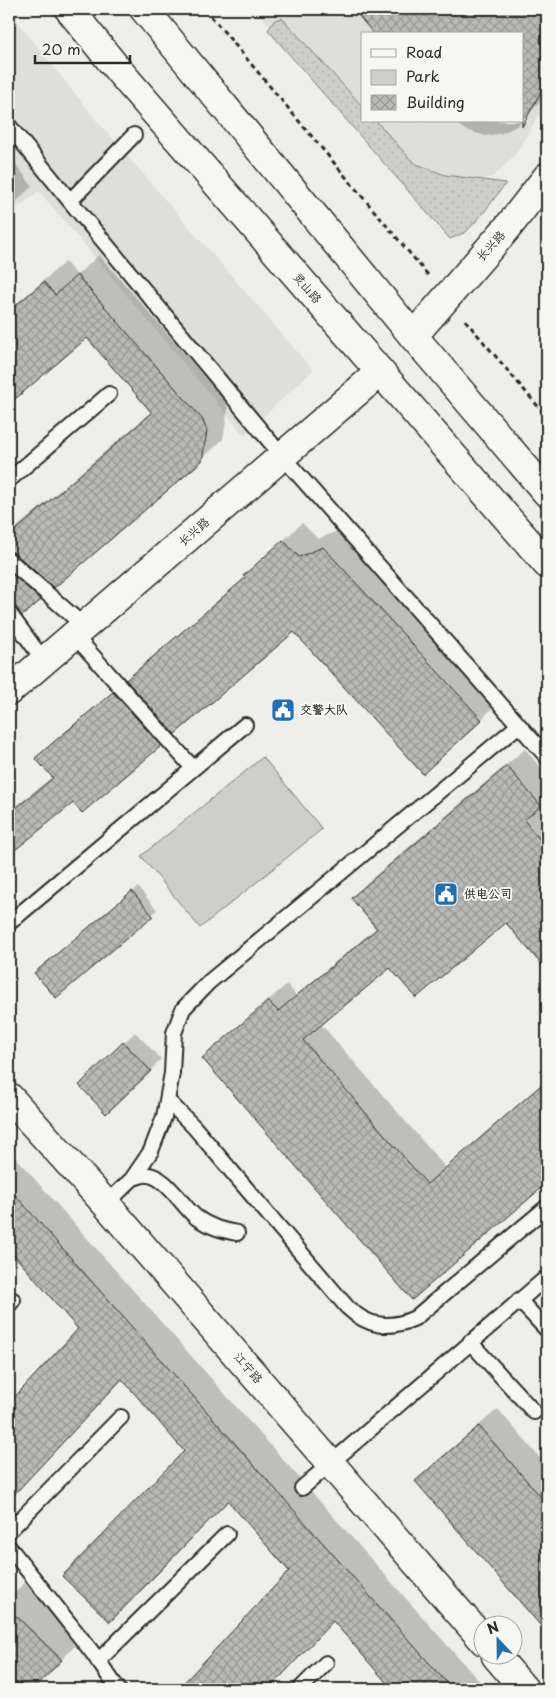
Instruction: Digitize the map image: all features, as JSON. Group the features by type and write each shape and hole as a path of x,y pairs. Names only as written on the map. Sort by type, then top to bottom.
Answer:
{"main road":[{"name":"灵山路","path":"69,9 118,71 547,564"},
{"path":"144,9 413,336 547,493"},
{"name":"长兴路","path":"413,336 508,227 547,178"},
{"name":"长兴路","path":"9,691 380,372"},
{"name":"江宁路","path":"9,1097 106,1204 474,1629"},
{"path":"504,1666 524,1689"}],"lane":[{"path":"9,126 282,456 547,757"},
{"path":"70,201 134,135"},
{"path":"9,480 109,394"},
{"path":"9,560 79,630 193,768"},
{"path":"9,613 44,661"},
{"path":"9,923 245,725"},
{"path":"106,1204 132,1178 151,1151 164,1118 172,1073 174,1033 183,1009 209,982 519,725"},
{"path":"167,1100 194,1127 347,1307 357,1317 370,1323 393,1326 404,1324 415,1318 547,1207"},
{"path":"132,1178 144,1175 153,1176 174,1192 195,1216 217,1229 237,1233"},
{"path":"302,1488 547,1276"},
{"path":"519,1300 547,1330"},
{"path":"470,1342 534,1412"},
{"path":"9,1531 122,1417"},
{"path":"98,1661 227,1534"},
{"path":"9,1547 118,1689"},
{"path":"300,1689 326,1663"}],"path":[{"path":"205,9 547,417"}],"shaded area":[{"path":"255,9 547,9 547,101 516,154 494,176 466,187 400,166"},
{"path":"9,11 97,121 313,370 244,435 39,191 9,215"}],"green space":[{"path":"282,18 361,105 361,122 377,122 414,163 445,175 506,183 482,215 466,232 450,239 268,30 275,20"},
{"path":"263,757 322,829 200,928 141,856"}],"building":[{"path":"353,9 547,9 547,80 522,127 522,122 524,122 524,32 372,32"},
{"path":"77,275 203,420 207,431 202,461 54,588 15,553 9,551 9,536 152,413 87,338 9,404 9,311 44,282 55,295"},
{"path":"283,540 299,557 323,547 482,720 423,774 294,632 175,734 126,680 245,578 243,576"},
{"path":"9,571 41,600 22,616 16,607 9,604"},
{"path":"113,692 161,746 82,813 73,803 9,855 9,814 53,778 35,758"},
{"path":"507,766 541,806 524,820 547,848 547,971 506,923 416,998 390,968 303,1040 427,1184 547,1080 547,1183 412,1300 202,1058 268,1001 278,1011 377,929 351,898"},
{"path":"132,891 153,916 56,998 34,973"},
{"path":"123,1042 151,1071 106,1114 79,1085"},
{"path":"9,1188 452,1689 392,1689 333,1621 269,1689 178,1689 289,1571 228,1501 110,1622 62,1576 184,1451 122,1379 9,1500 9,1403 78,1329 9,1249"},
{"path":"479,1426 547,1504 547,1633 415,1481"},
{"path":"9,1609 62,1660 34,1689 9,1689"}],"place":[{"name":"交警大队","path":"283,710"},
{"name":"供电公司","path":"446,894"}]}
